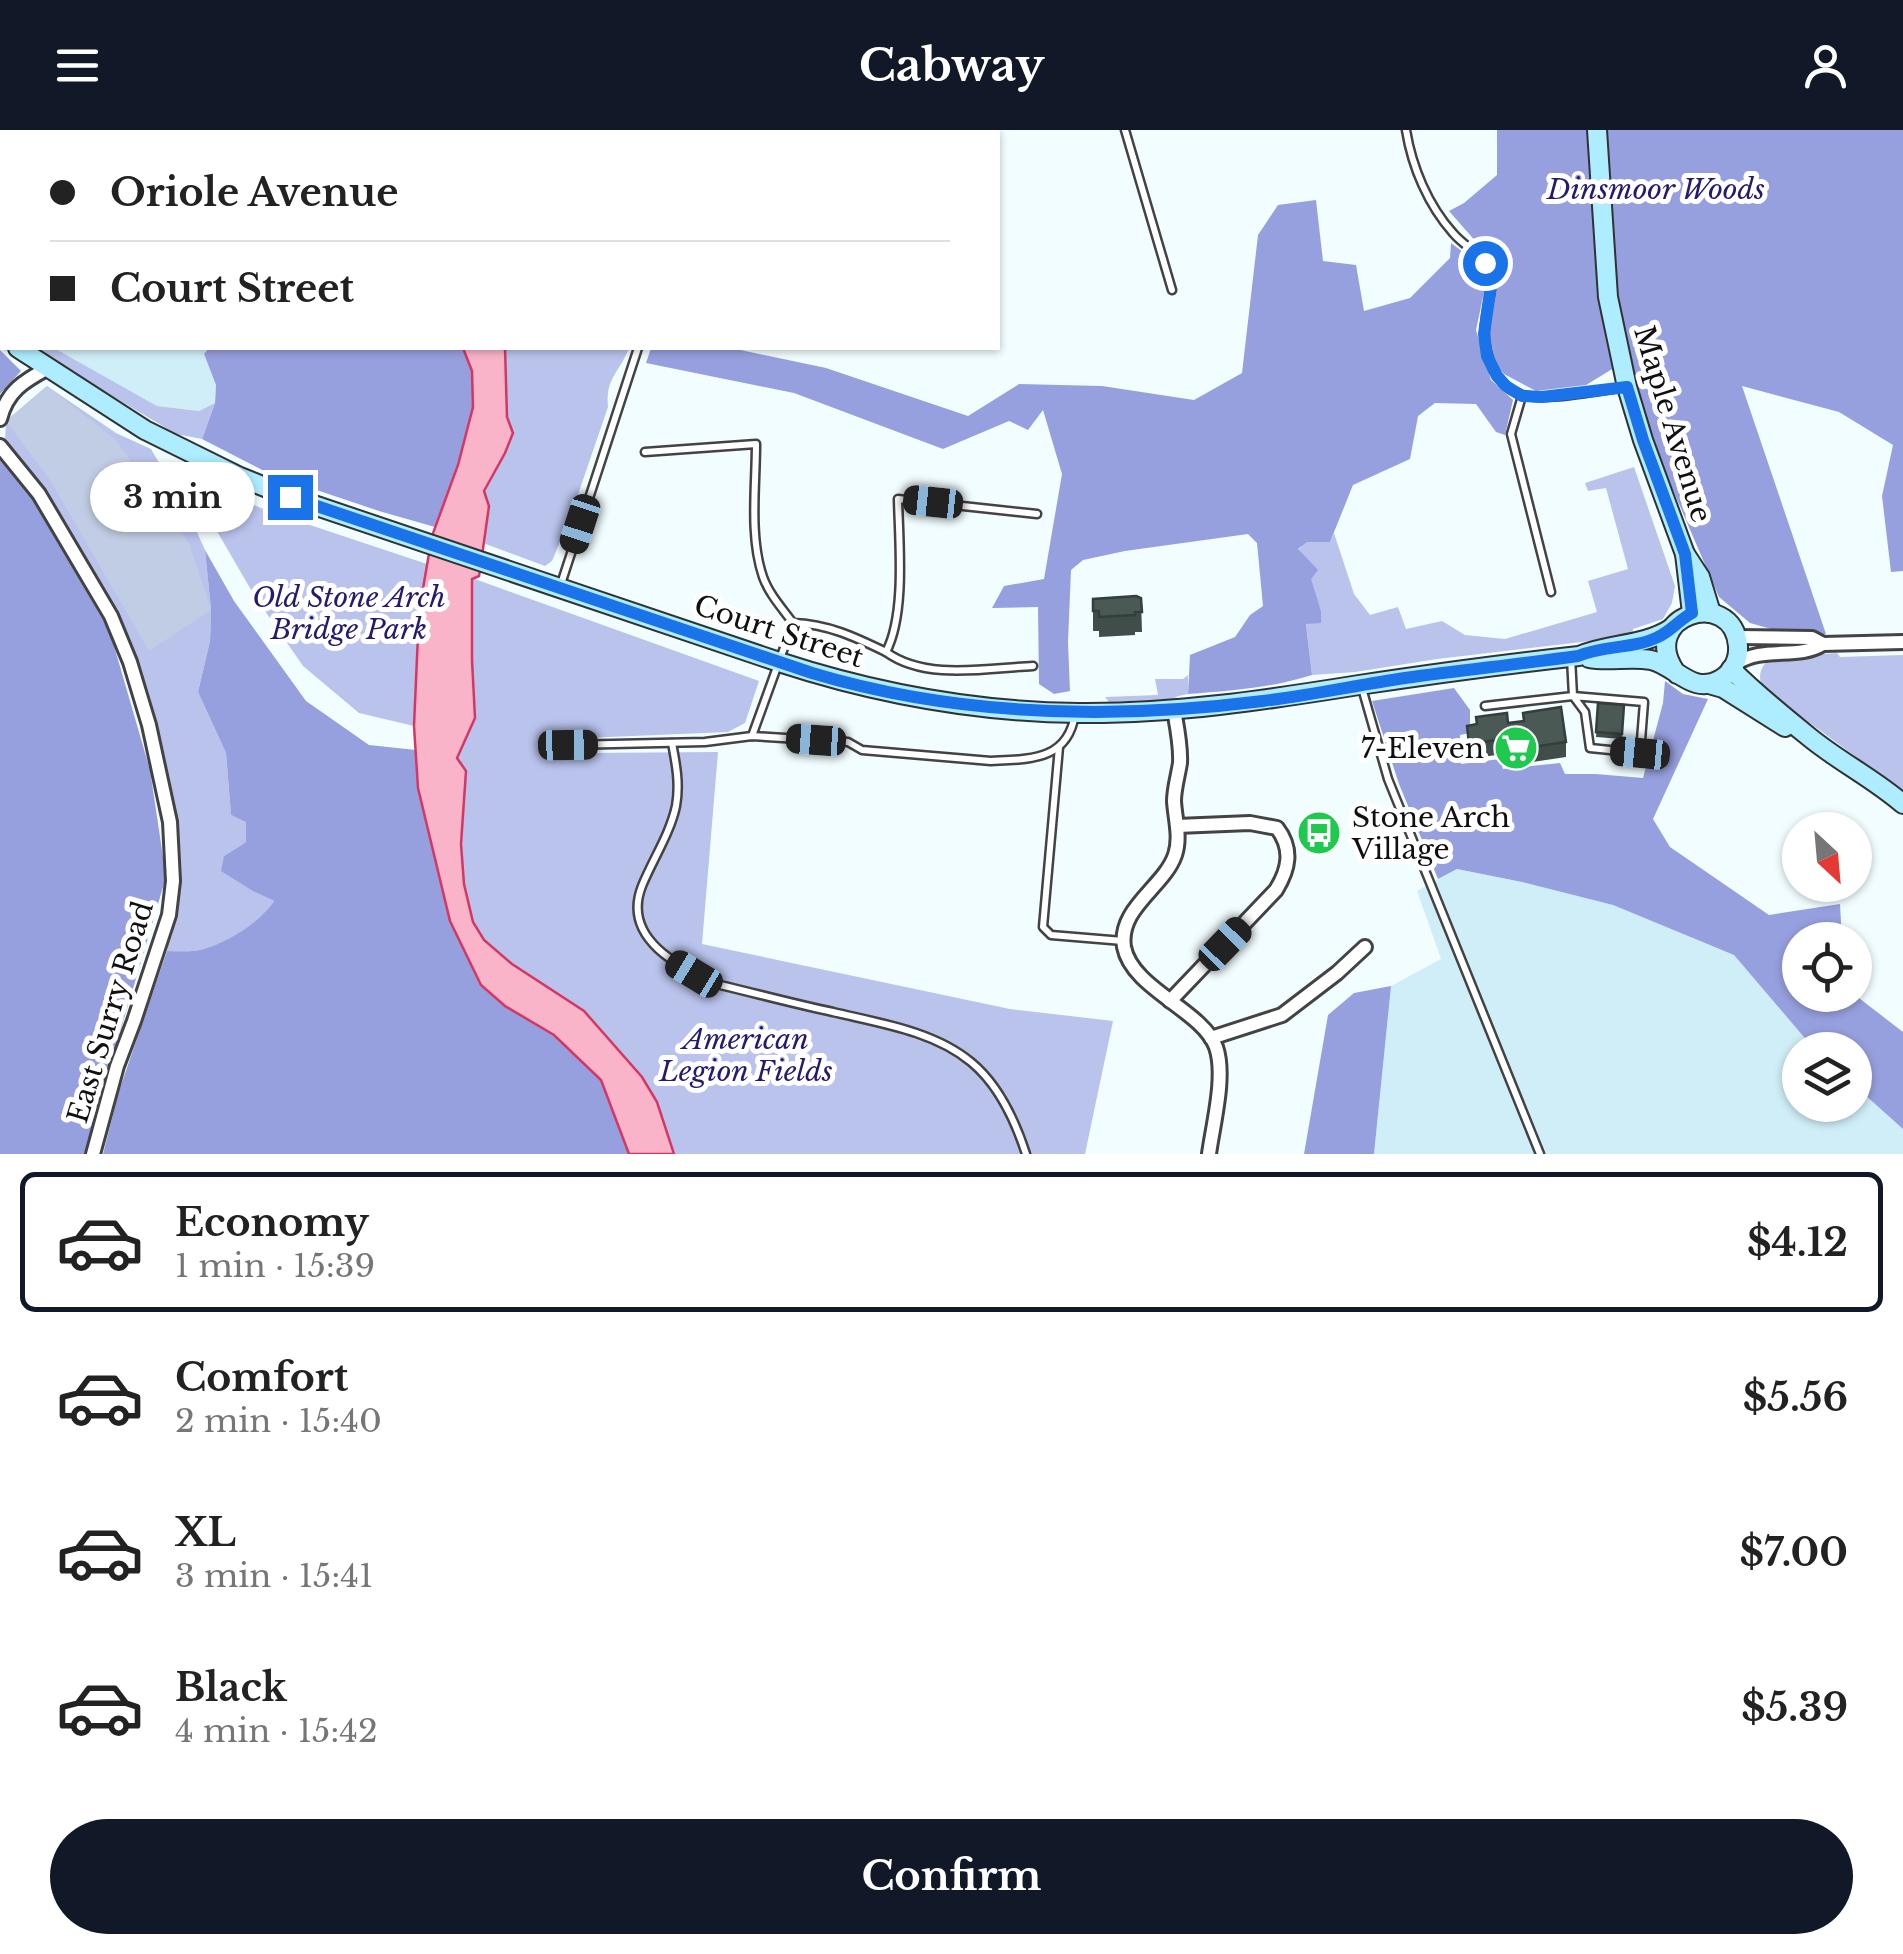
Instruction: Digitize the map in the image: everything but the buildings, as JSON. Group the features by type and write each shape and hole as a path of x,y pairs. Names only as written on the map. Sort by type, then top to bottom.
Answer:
{"main road":[{"name":"Maple Avenue","path":"1597,130 1608,298 1627,387 1685,554 1701,613"},
{"name":"Court Street","path":"21,350 145,430 290,497 779,662 854,686 898,695 958,705 1075,713 1174,710 1575,657 1657,638 1672,628"},
{"path":"1708,684 1720,680 1733,666 1738,653 1736,637 1727,622 1701,613 1681,619 1667,640 1666,652 1677,674 1686,681 1723,688 1788,729 1808,737"},
{"name":"Court Street","path":"1575,657 1639,658 1657,661 1677,674"},
{"path":"1733,666 1748,686 1808,737 1879,783 1903,804"}],"street":[{"path":"0,419 4,402 25,380 48,368"},
{"name":"East Surry Road","path":"0,446 40,494 111,616 149,725 170,822 173,882 169,915 117,1066 93,1154"},
{"path":"1736,637 1812,638 1823,644"},
{"path":"1733,666 1750,655 1813,650 1823,644 1903,642"},
{"path":"1174,710 1180,760 1174,800 1178,844 1167,870 1127,922 1124,942 1130,963 1139,974 1211,1038 1216,1049 1219,1082 1209,1154"},
{"path":"1170,1001 1276,890 1288,864 1284,838 1277,828 1250,823 1177,826"},
{"path":"1211,1038 1282,1015 1338,973 1365,947"}],"lane":[{"path":"1124,130 1172,290"},
{"path":"1406,130 1410,154 1428,198 1456,236 1485,263 1492,278 1484,334 1487,356 1497,376 1522,396 1560,396 1627,387"},
{"path":"560,588 637,350"},
{"path":"1522,396 1511,434 1551,592"},
{"path":"645,452 756,444 758,560 764,580 793,623 846,632 911,665 1033,666"},
{"path":"886,652 892,640 899,576 898,499 1037,514"},
{"path":"752,736 793,623"},
{"path":"1484,706 1574,696 1644,702 1640,753 1590,748 1585,712 1574,696 1575,657"},
{"path":"1361,685 1388,779 1540,1154"},
{"path":"568,745 672,743 752,736 848,742 862,750 991,762 1046,755 1068,738 1075,713"},
{"path":"672,743 677,772 675,808 670,828 643,884 637,910 639,922 655,946 673,962 720,985 906,1030 953,1049 986,1076 999,1094 1026,1154"},
{"path":"1059,747 1043,927 1052,936 1124,942"}],"shaded area":[{"path":"58,350 207,350 204,354 216,385 215,403 199,411 157,406"},
{"path":"464,350 505,350 507,417 513,433 484,491 489,506 479,576 472,579 475,718 457,758 466,771 461,844 464,884 473,922 484,940 512,964 584,1011 642,1077 657,1102 674,1154 629,1154 601,1080 554,1035 505,1006 481,985 450,921 418,788 414,726 419,612 432,536 458,465 473,407 472,371"},
{"path":"47,386 116,440 189,543 211,610 149,651 50,480 6,421"},
{"path":"1457,869 1522,882 1613,905 1734,955 1800,1032 1782,1032 1782,1122 1872,1122 1872,1101 1903,1129 1903,1154 1374,1154 1391,986 1441,959 1417,891"}],"green space":[{"name":"Dinsmoor Woods","path":"1497,130 1903,130 1903,571 1891,572 1882,496 1893,445 1839,412 1742,386 1826,634 1792,635 1750,623 1719,597 1642,418 1627,360 1586,385 1536,391 1504,374 1493,362 1488,332 1496,278 1485,252 1449,211 1497,175"},
{"path":"1316,200 1323,261 1356,265 1364,311 1410,298 1450,258 1451,243 1475,261 1487,278 1476,330 1491,380 1513,400 1505,435 1496,432 1476,404 1435,403 1418,416 1410,459 1353,485 1330,542 1307,542 1298,549 1318,570 1311,579 1321,623 1306,624 1312,675 1297,679 1188,694 1190,655 1235,637 1250,615 1263,606 1257,543 1248,534 1083,560 1071,570 1070,691 1054,694 1039,684 1038,607 992,608 1004,586 1044,579 1062,474 1043,410 1028,430 1009,421 943,449 794,393 646,363 650,350 740,350 826,368 968,416 1019,384 1102,386 1194,400 1242,373 1258,235 1278,205"},
{"path":"0,350 21,371 0,394"},
{"path":"35,350 58,350 157,406 199,411 215,403 202,439 176,434"},
{"path":"207,350 464,350 472,370 472,408 463,450 435,527 272,475 202,439 215,403 216,385 204,354"},
{"path":"505,350 628,350 611,382 608,407 572,512 552,561 545,566 483,543 489,506 484,491 513,433 507,417"},
{"path":"47,386 116,433 151,449 205,550 210,641 198,692 226,753 231,815 246,821 246,842 224,856 245,883 274,901 242,932 200,950 167,951 179,880 176,811 129,641 94,571 52,502 5,442 6,421"},
{"path":"0,460 33,500 110,632 150,770 166,877 84,1154 0,1154"},
{"path":"1634,467 1675,586 1663,619 1633,629 1633,636 1312,675 1306,623 1320,623 1321,611 1298,550 1306,542 1330,542 1334,533 1354,594 1370,615 1398,607 1406,629 1442,621 1465,635 1505,639 1597,612 1588,581 1628,569 1606,488 1588,491 1585,483"},
{"name":"Old Stone Arch Bridge Park","path":"185,476 268,511 427,564 419,612 414,726 359,713 303,666 254,595"},
{"path":"205,550 234,601 306,701 369,745 416,750 418,788 450,921 481,985 505,1006 554,1035 601,1080 629,1154 103,1154 119,1091 167,951 196,951 221,943 251,925 274,901 221,871 224,856 246,842 246,822 231,815 226,753 198,692 210,641"},
{"name":"American Legion Fields","path":"472,578 759,681 745,723 728,732 585,738 586,753 718,752 702,944 1010,1009 1113,1021 1085,1154 674,1154 657,1102 584,1011 512,964 484,940 473,922 464,884 461,844 466,772 457,758 475,718"},
{"path":"1837,653 1840,657 1903,655 1903,795 1762,688 1761,671 1771,658"},
{"path":"1188,675 1188,694 1173,699 1109,702 1105,697 1158,695 1155,679 1183,679"},
{"path":"1665,681 1683,694 1708,699 1653,819 1670,847 1769,915 1840,904 1841,922 1782,922 1782,1011 1734,955 1613,905 1457,869 1438,879 1399,784 1372,701 1454,688 1470,710 1470,733 1460,735 1461,764 1500,759 1503,769 1560,763 1565,774 1643,778"},
{"path":"1391,986 1374,1154 1304,1154 1328,1015 1354,993"},
{"path":"1872,1008 1903,1032 1903,1129 1872,1101 1872,1032 1800,1032 1783,1012 1872,1012"}],"place":[{"name":"7-Eleven","path":"1516,748"},
{"name":"Stone Arch Village","path":"1319,833"}],"route":[{"path":"290,497 812,673 854,686 958,705 1075,713 1174,710 1578,656 1657,638 1692,613 1685,554 1627,387 1542,397 1522,396 1506,386 1487,356 1484,334 1492,278 1485,263"}]}
